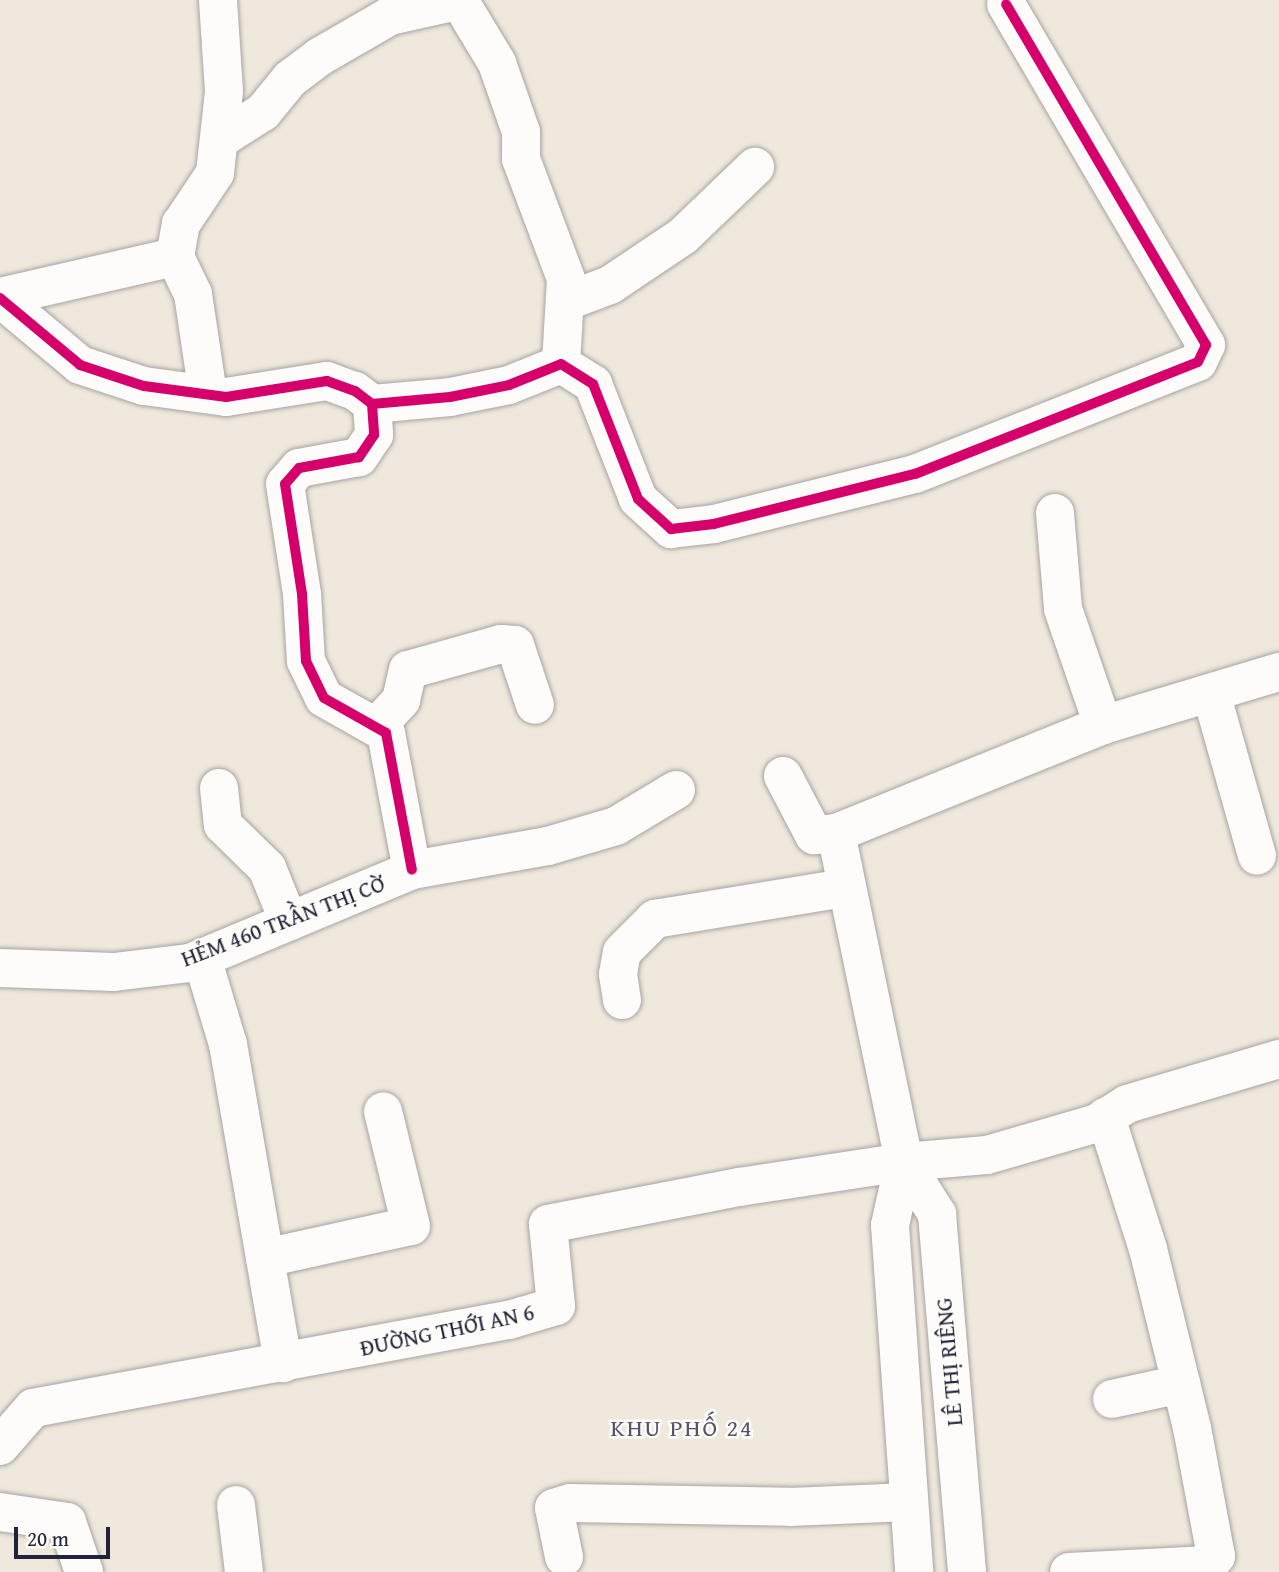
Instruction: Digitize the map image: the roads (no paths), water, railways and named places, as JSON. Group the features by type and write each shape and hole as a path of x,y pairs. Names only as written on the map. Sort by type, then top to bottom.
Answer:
{"street":[{"path":"208,394 193,294 175,257 181,224 215,173 224,91 218,0"},
{"path":"219,141 263,113 290,79 319,57 390,16 458,0 497,63 521,131 521,159 566,279 561,364"},
{"path":"561,364 593,384 638,499 671,529 714,524 915,474 1198,362 1206,345 1006,4"},
{"path":"565,302 610,285 683,236 755,167"},
{"path":"0,298 127,264 175,257"},
{"path":"0,298 80,366 145,386 208,394 264,393 327,381 355,391 372,404 450,397 509,385 561,364"},
{"path":"372,404 374,435 359,457 299,468 285,484 302,594 306,661 324,698 386,733 412,870"},
{"path":"1055,513 1063,609 1103,725"},
{"path":"376,727 401,700 408,670 500,644 515,645 535,705"},
{"path":"783,776 814,835 836,833 1103,725 1279,673"},
{"path":"1211,693 1257,856"},
{"path":"219,788 223,825 267,868 289,922"},
{"name":"HẺM 460 TRẦN THỊ CỜ","path":"0,968 114,972 202,958 412,870 548,846 616,826 676,790"},
{"name":"LÊ THỊ RIÊNG","path":"836,833 845,888 904,1162 937,1214 967,1572"},
{"path":"622,1000 618,974 622,952 654,919 845,888"},
{"path":"202,958 228,1044 283,1363"},
{"path":"904,1162 986,1155 1106,1117 1127,1104 1279,1059"},
{"path":"265,1258 411,1226 383,1111"},
{"path":"1069,1572 1208,1565 1216,1556 1181,1384 1148,1249 1106,1117"},
{"name":"LÊ THỊ RIÊNG","path":"904,1162 890,1225 914,1572"},
{"name":"ĐƯỜNG THỚI AN 6","path":"0,1446 33,1408 509,1320 556,1306 548,1224 738,1187 904,1162"},
{"path":"1112,1399 1181,1384"},
{"path":"564,1556 554,1508 570,1503 790,1507 909,1502"},
{"path":"236,1505 244,1572"},
{"path":"0,1512 67,1522 84,1572"}],"district":[{"name":"KHU PHỐ 24","path":"682,1428"}]}
